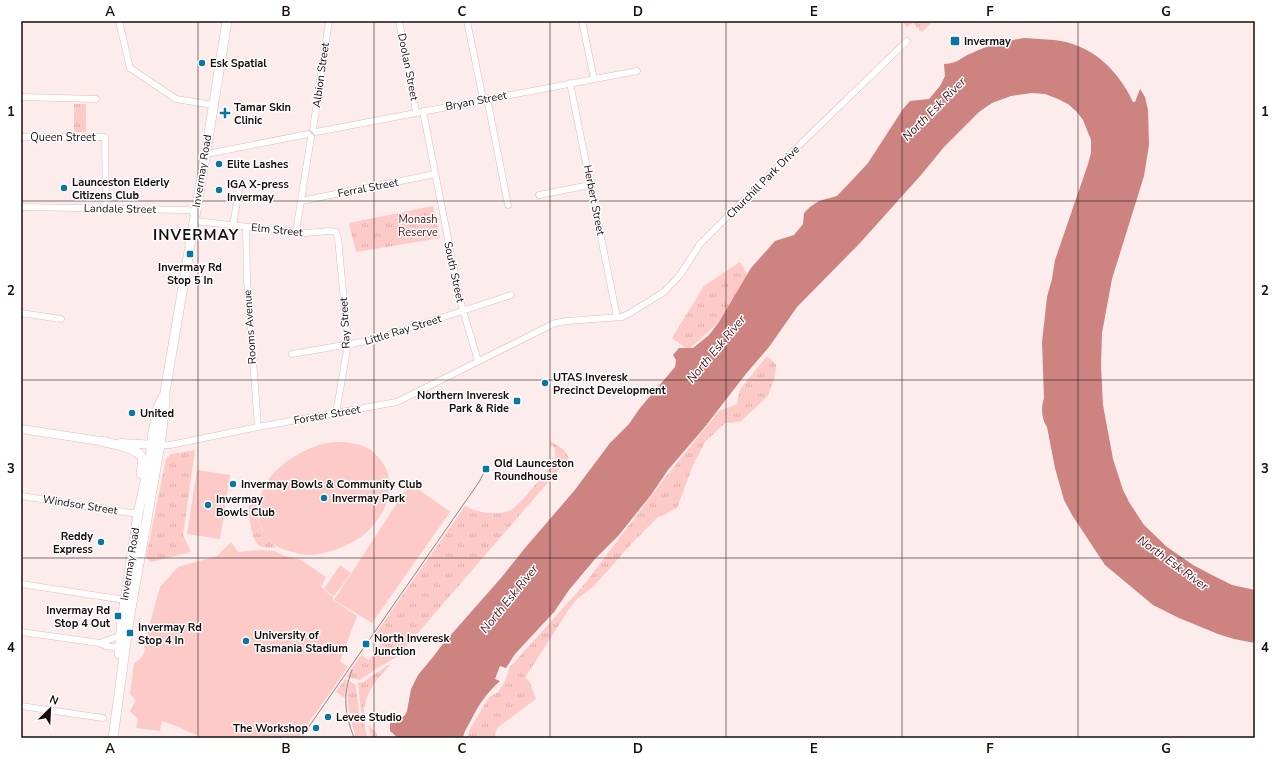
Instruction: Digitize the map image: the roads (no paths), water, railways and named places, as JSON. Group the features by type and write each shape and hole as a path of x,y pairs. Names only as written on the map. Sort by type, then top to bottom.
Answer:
{"main road":[{"name":"Invermay Road","path":"111,738 123,648 129,620 156,445 152,432 158,407 165,392 227,21"},
{"path":"101,441 131,449 142,457 143,462 139,510"},
{"name":"Invermay Road","path":"123,648 121,634 139,510 150,458 156,445"}],"street":[{"path":"119,21 130,68 176,99 213,105"},
{"name":"Albion Street","path":"296,232 328,21"},
{"name":"Doolan Street","path":"399,21 420,112"},
{"path":"467,21 508,205"},
{"path":"582,21 594,79"},
{"name":"Churchill Park Drive","path":"617,317 630,313 657,297 669,287 680,274 700,244 907,41"},
{"name":"Bryan Street","path":"206,152 212,153 636,71"},
{"name":"Herbert Street","path":"570,83 617,317"},
{"path":"21,97 96,99"},
{"name":"South Street","path":"420,112 435,174 463,311 478,361"},
{"name":"Queen Street","path":"21,137 105,137 105,209"},
{"name":"Ferral Street","path":"301,201 435,174"},
{"path":"233,226 240,183"},
{"path":"539,195 590,185"},
{"name":"Landale Street","path":"21,207 188,210 195,216"},
{"name":"Elm Street","path":"195,216 233,226 296,232 336,232"},
{"name":"Rooms Avenue","path":"246,227 247,278 258,427"},
{"name":"Ray Street","path":"336,232 338,238 348,344 336,413"},
{"name":"Little Ray Street","path":"292,354 374,340 511,295"},
{"path":"21,313 61,319"},
{"name":"Forster Street","path":"21,429 101,441 170,445 403,400 554,323 617,317"},
{"name":"Windsor Street","path":"21,496 139,510"},
{"path":"21,584 125,600"},
{"path":"21,632 100,643 106,646 123,648"},
{"path":"100,643 115,639 121,634"},
{"path":"21,706 103,718"}],"water":[{"name":"North Esk River","path":"1024,38 1068,42 1080,47 1102,60 1111,69 1120,79 1133,102 1135,102 1140,89 1145,97 1148,110 1149,145 1144,176 1112,279 1102,333 1101,366 1103,405 1113,459 1123,490 1129,502 1144,525 1167,547 1193,565 1232,585 1255,590 1255,643 1218,634 1179,618 1153,605 1105,565 1072,515 1064,500 1055,468 1047,427 1043,417 1042,405 1044,398 1042,342 1047,297 1055,260 1088,164 1091,153 1091,140 1083,120 1068,104 1045,94 1032,93 1011,96 992,103 979,112 944,147 860,243 797,307 769,347 668,470 651,495 619,535 595,559 569,590 554,612 515,654 506,668 500,666 495,679 500,681 480,704 464,733 463,738 398,738 390,731 390,723 396,723 405,715 407,711 411,689 418,675 574,491 610,443 629,424 640,408 675,367 676,360 673,355 679,348 693,348 709,335 719,322 751,268 775,241 794,235 803,224 804,213 810,207 819,201 837,196 868,163 903,109 910,101 929,99 940,86 945,76 944,64 956,61 978,50"}],"tram line":[{"path":"301,738 479,482 488,465"},
{"path":"352,670 347,688 346,704 348,720 354,738"}],"place":[{"name":"Invermay","path":"955,41"},
{"name":"Esk Spatial","path":"202,63"},
{"name":"Tamar Skin Clinic","path":"225,113"},
{"name":"Elite Lashes","path":"219,164"},
{"name":"Launceston Elderly Citizens Club","path":"64,188"},
{"name":"IGA X-press Invermay","path":"219,190"},
{"name":"Invermay Rd Stop 5 In","path":"190,254"},
{"name":"UTAS Inveresk Precinct Development","path":"545,383"},
{"name":"Northern Inveresk Park & Ride","path":"517,401"},
{"name":"United","path":"132,413"},
{"name":"Old Launceston Roundhouse","path":"486,469"},
{"name":"Invermay Bowls & Community Club","path":"233,484"},
{"name":"Invermay Park","path":"324,498"},
{"name":"Invermay Bowls Club","path":"208,505"},
{"name":"Reddy Express","path":"101,542"},
{"name":"Invermay Rd Stop 4 Out","path":"118,616"},
{"name":"Invermay Rd Stop 4 In","path":"130,633"},
{"name":"University of Tasmania Stadium","path":"246,641"},
{"name":"North Inveresk Junction","path":"366,644"},
{"name":"Levee Studio","path":"328,717"},
{"name":"The Workshop","path":"316,728"}],"district":[{"name":"INVERMAY","path":"196,235"}],"park label":[{"name":"Monash Reserve","path":"418,225"}]}
